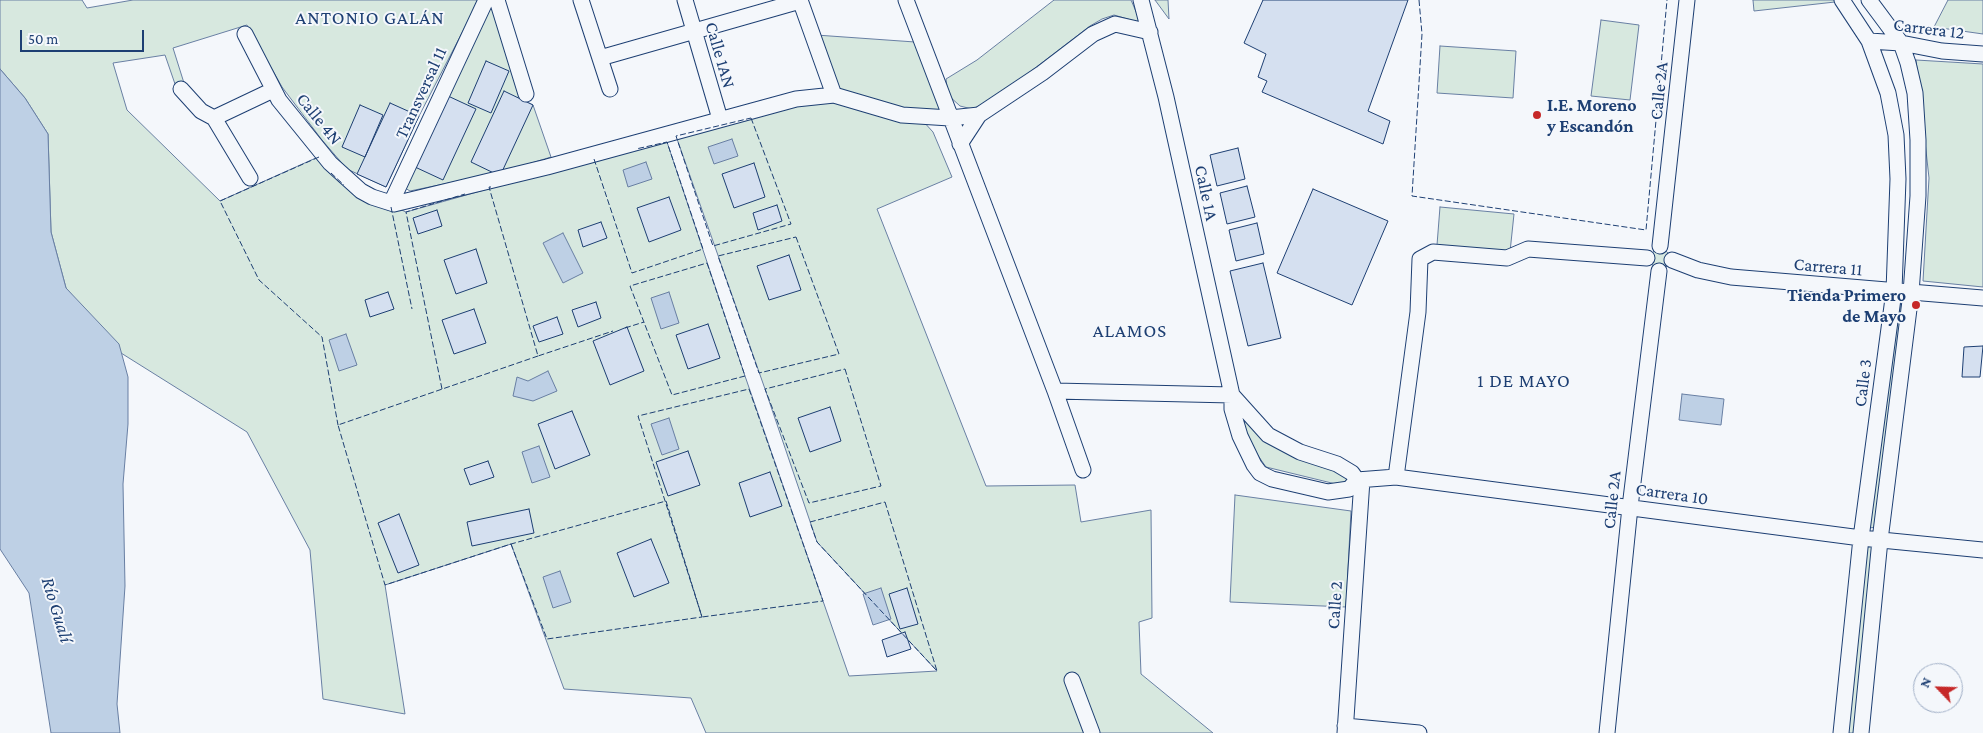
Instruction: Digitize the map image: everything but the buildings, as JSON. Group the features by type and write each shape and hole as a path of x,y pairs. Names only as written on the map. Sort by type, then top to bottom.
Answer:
{"street":[{"name":"Transversal 11","path":"391,203 486,0"},
{"path":"498,0 526,94"},
{"path":"581,0 610,90"},
{"name":"Calle 1AN","path":"686,0 720,119"},
{"path":"906,0 1055,391 1083,470"},
{"name":"Calle 1A","path":"1141,0 1150,32 1232,395"},
{"name":"Calle 2A","path":"1660,246 1687,0"},
{"name":"Calle 3","path":"1841,733 1862,538 1894,291 1898,179 1896,135 1888,93 1870,41 1842,0"},
{"name":"Calle 3","path":"1861,733 1880,540 1911,293 1918,196 1918,140 1915,94 1908,63 1901,43 1869,0"},
{"path":"600,58 800,1 834,95"},
{"path":"960,144 979,115 1042,73 1093,34 1115,24 1150,32"},
{"name":"Calle 4N","path":"245,34 273,90 330,163 361,191 391,203"},
{"name":"Carrera 12","path":"1870,41 1901,43 1942,51 1983,54"},
{"path":"181,89 201,110 214,118 250,178"},
{"path":"214,118 273,90"},
{"path":"391,203 394,204 547,167 796,98 834,95 902,115 950,118 979,115"},
{"path":"1660,246 1666,248 1672,260 1670,266 1665,270 1659,271 1652,269 1648,264 1647,258 1649,252 1660,246"},
{"path":"1396,477 1418,312 1420,260 1433,252 1507,258 1528,249 1647,258"},
{"name":"Carrera 11","path":"1672,260 1698,270 1731,277 1983,298"},
{"name":"Calle 2A","path":"1608,733 1630,507 1659,271"},
{"path":"1055,391 1232,395 1268,435 1300,452 1337,464 1352,473 1359,480"},
{"name":"Carrera 10","path":"1232,395 1232,409 1240,436 1260,473 1272,479 1328,492 1349,489 1359,480 1396,477 1862,538 1983,550"},
{"path":"1877,420 1895,421"},
{"name":"Calle 2","path":"1345,729 1359,480"},
{"path":"1848,664 1868,665"},
{"path":"1072,680 1092,733"},
{"path":"1345,729 1419,733"}],"shaded area":[{"path":"0,0 82,0 87,8 133,0 479,0 419,116 386,187 347,169 322,140 282,87 247,25 173,48 184,83 175,84 165,55 113,63 127,110 220,201 318,157 336,179 364,200 391,205 406,212 594,159 667,142 745,376 849,676 937,671 817,542 676,136 808,103 836,103 922,120 933,132 952,177 877,209 986,486 1075,485 1081,522 1151,510 1152,618 1139,622 1141,674 1213,733 706,733 691,698 564,689 511,544 385,585 405,714 323,699 310,550 247,432 121,353 66,288 51,232 48,134 25,98 0,69"},
{"path":"1054,0 1131,0 1141,23 1114,15 1102,19 1022,78 985,103 972,109 960,106 948,95 946,79 977,60"},
{"path":"1155,0 1168,0 1169,19"},
{"path":"1753,0 1834,0 1835,2 1754,11"},
{"path":"1948,0 1983,0 1983,34 1934,27"},
{"path":"491,2 521,99 533,105 551,157 502,172 410,191 405,188"},
{"path":"1601,20 1639,25 1630,100 1591,96"},
{"path":"816,35 915,42 942,112 900,108 839,92"},
{"path":"1440,46 1516,51 1513,98 1437,93"},
{"path":"1916,60 1983,64 1983,287 1923,281 1929,178"},
{"path":"1440,207 1514,214 1510,252 1437,245"},
{"path":"1660,249 1667,252 1670,259 1667,266 1660,269 1653,266 1650,259 1653,252"},
{"path":"1896,304 1906,305 1878,527 1868,528"},
{"path":"1240,410 1350,474 1348,487 1266,467 1245,437"},
{"path":"1235,495 1351,511 1346,607 1230,602"},
{"path":"1865,546 1876,547 1857,733 1846,733"}],"water":[{"name":"Río Gualí","path":"0,69 25,98 48,134 51,232 66,288 119,344 128,377 128,424 123,484 125,586 117,704 120,733 51,733 29,593 0,549"},
{"path":"732,139 738,156 714,164 708,147"},
{"path":"646,162 652,179 628,187 623,170"},
{"path":"563,233 583,273 563,283 543,243"},
{"path":"669,292 679,323 661,329 651,298"},
{"path":"346,334 357,365 339,371 329,340"},
{"path":"548,371 557,391 533,401 513,396 517,377 528,381"},
{"path":"1682,394 1724,399 1721,425 1679,420"},
{"path":"669,418 679,449 662,455 651,424"},
{"path":"539,446 550,477 532,483 522,452"},
{"path":"560,571 571,602 553,608 543,577"},
{"path":"881,588 891,619 873,625 863,594"}],"fence":[{"path":"1419,0 1422,34 1412,196 1646,230 1667,0"},
{"path":"751,118 791,224 713,246 676,136 751,118"},
{"path":"594,159 632,273 703,249 667,142 636,149"},
{"path":"319,157 220,201 259,280 322,337 338,425"},
{"path":"331,173 344,185"},
{"path":"491,187 489,187 538,356 613,331"},
{"path":"442,389 406,212 465,194"},
{"path":"391,207 412,309"},
{"path":"796,237 839,354 759,373 718,256 796,237"},
{"path":"707,263 745,376 672,395 630,286 707,263"},
{"path":"625,328 644,322"},
{"path":"511,544 547,639 702,617 666,501 511,544 385,585 338,425 538,356"},
{"path":"845,369 881,486 809,503 765,389 845,369"},
{"path":"749,389 823,601 702,617 638,416 749,389"},
{"path":"885,502 937,671 817,542 810,522 885,502"}],"place":[{"name":"I.E. Moreno y Escandón","path":"1537,115"},
{"name":"Tienda Primero de Mayo","path":"1916,305"}],"district":[{"name":"ANTONIO GALÁN","path":"370,18"},
{"name":"ALAMOS","path":"1130,331"},
{"name":"1 DE MAYO","path":"1524,381"}]}
